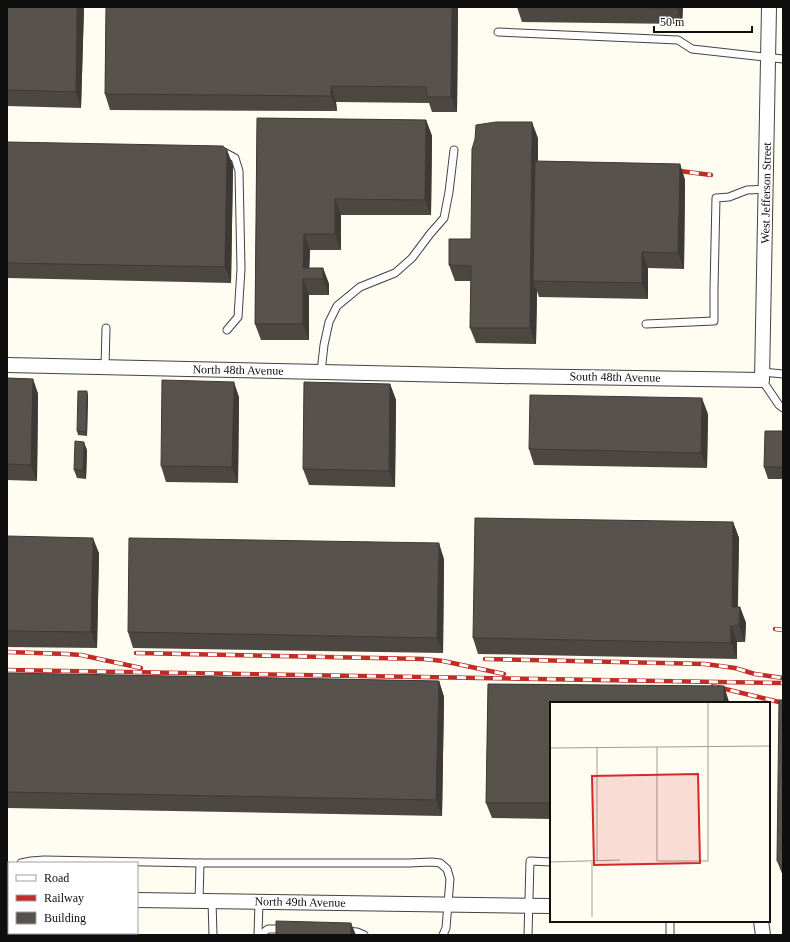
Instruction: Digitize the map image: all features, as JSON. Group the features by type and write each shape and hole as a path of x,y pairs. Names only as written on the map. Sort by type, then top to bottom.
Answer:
{"street":[{"name":"West Jefferson Street","path":"762,376 767,189 769,7"},
{"name":"North 48th Avenue","path":"7,365 468,375"},
{"name":"South 48th Avenue","path":"468,375 762,376"},
{"name":"North 49th Avenue","path":"138,900 550,906"},
{"path":"761,922 762,935"}],"lane":[{"path":"498,32 678,40 692,49 783,59"},
{"path":"321,372 324,345 329,322 338,306 360,287 395,273 412,258 444,218 454,150"},
{"path":"216,152 224,152 235,158 239,171 241,269 238,317 227,330"},
{"path":"646,324 714,321 716,198 729,197 747,190 767,189"},
{"path":"105,367 106,328"},
{"path":"783,374 762,376 779,405 783,408"},
{"path":"26,862 44,860 200,863 440,863 447,869 450,879 449,904 446,928 443,935"},
{"path":"528,935 530,861 550,862"},
{"path":"200,863 205,901 212,935"},
{"path":"258,902 259,935"},
{"path":"670,922 670,935"},
{"path":"259,935 268,929 292,929"},
{"path":"342,931 357,932 364,935"}],"building":[{"path":"7,7 77,7 76,92 7,90"},
{"path":"106,7 452,7 451,97 427,97 426,87 331,86 331,96 105,94"},
{"path":"604,7 677,7 677,8"},
{"path":"257,118 426,120 425,200 335,199 335,234 304,234 303,268 323,268 323,279 303,279 303,324 255,324"},
{"path":"496,122 532,122 530,328 470,328 471,266 449,265 449,239 471,239 472,149 475,139 476,125"},
{"path":"7,142 223,146 227,150 225,267 7,263"},
{"path":"535,161 680,164 678,253 642,252 642,283 533,281"},
{"path":"7,378 33,379 31,465 7,464"},
{"path":"162,380 234,382 232,467 161,466"},
{"path":"304,382 390,384 389,471 303,469"},
{"path":"78,391 87,391 86,432 77,431"},
{"path":"530,395 702,398 701,453 529,449"},
{"path":"765,431 783,431 783,467 764,467"},
{"path":"75,441 84,442 83,470 74,470"},
{"path":"475,518 733,522 732,607 740,607 739,626 731,626 731,643 473,638"},
{"path":"7,536 93,538 91,632 7,631"},
{"path":"129,538 439,543 437,638 128,632"},
{"path":"7,673 439,681 436,800 7,792"},
{"path":"488,684 724,686 724,702 550,702 550,803 486,803"},
{"path":"779,700 783,700 783,867 777,861"},
{"path":"276,921 351,923 351,935 276,935"}],"railway":[{"path":"672,170 711,175"},
{"path":"775,629 783,630"},
{"path":"7,652 81,655 141,668"},
{"path":"136,653 424,659 443,661 504,674"},
{"path":"485,659 705,664 735,668 755,674 783,678"},
{"path":"7,670 783,683"},
{"path":"713,686 783,703"}]}
